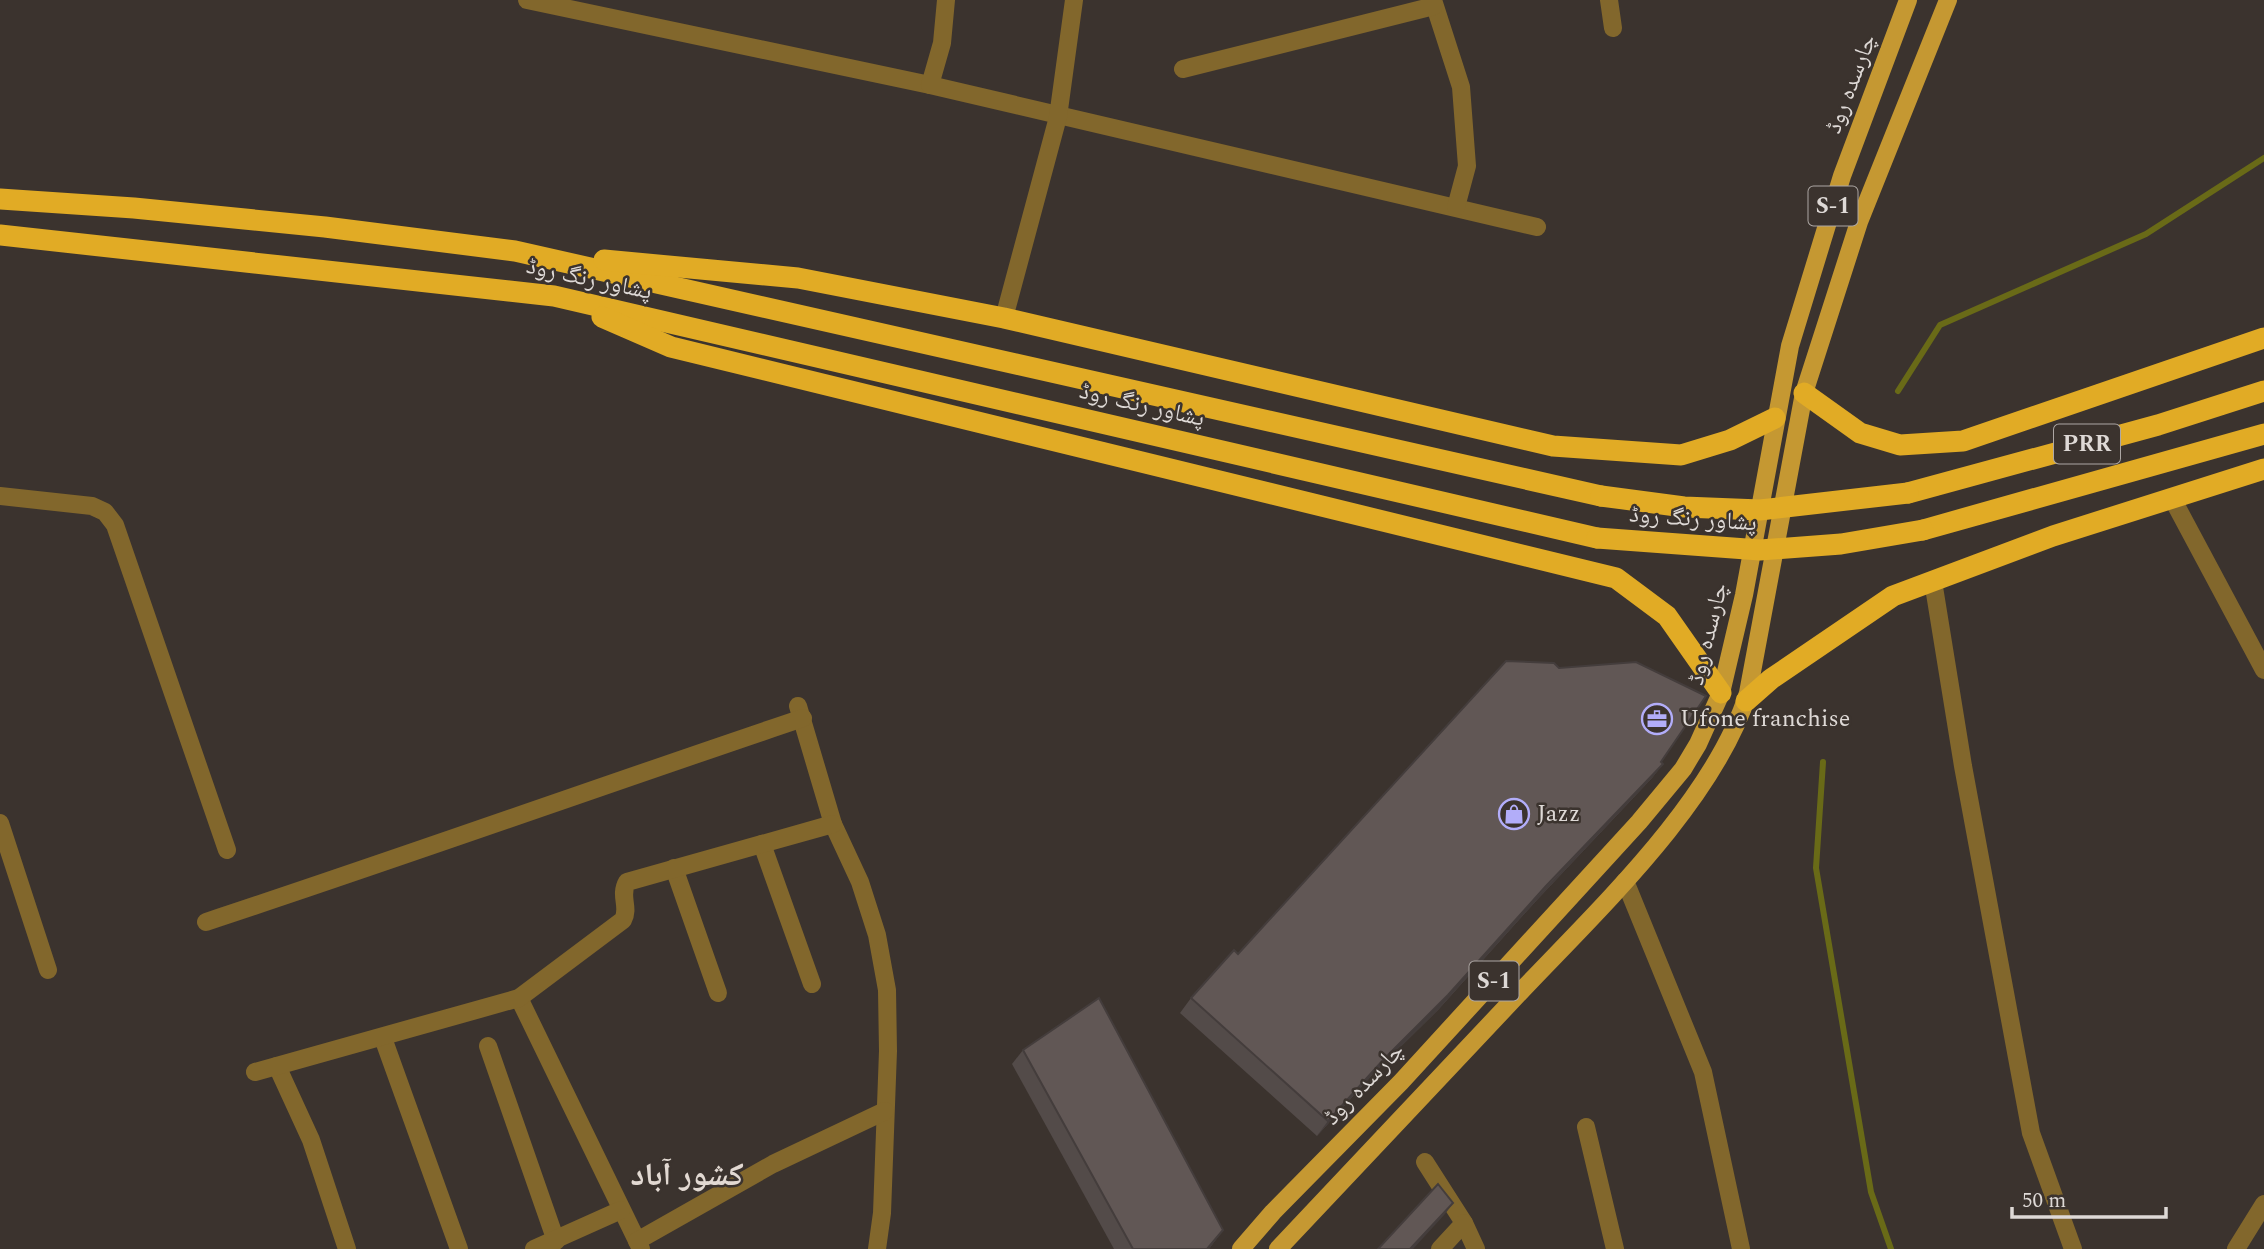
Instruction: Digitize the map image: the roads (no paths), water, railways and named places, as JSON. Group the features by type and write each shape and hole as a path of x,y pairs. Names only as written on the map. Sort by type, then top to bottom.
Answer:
{"highway":[{"name":"پشاور رنگ روڈ","path":"0,198 257,220 515,251 1601,496 1684,508 1760,510 1908,493 2158,425 2264,391"},
{"name":"پشاور رنگ روڈ","path":"0,235 554,296 1597,538 1760,550 1841,544 1923,530 2264,434"},
{"path":"515,251 798,278 1004,318 1552,446 1681,455 1730,440 1775,418"},
{"path":"554,296 671,347 1615,578 1667,616 1720,693"},
{"path":"1804,393 1860,433 1900,445 1963,441 2264,338"},
{"path":"1746,701 1771,679 1893,596 2053,536 2264,469"}],"main road":[{"name":"چارسدہ روڈ","path":"1241,1249 1273,1212 1401,1082 1658,800 1683,769 1698,744 1720,693 1744,595 1790,346 1842,176 1908,0"},
{"name":"چارسدہ روڈ","path":"1278,1249 1625,881 1705,779 1741,715 1746,701 1804,393 1859,222 1948,0"}],"street":[{"path":"527,0 930,85 1538,227"},
{"path":"930,85 942,43 946,0"},
{"path":"1004,318 1058,117 1074,0"},
{"path":"1609,0 1613,27"},
{"path":"1183,69 1434,3 1461,87 1467,166 1456,207"},
{"path":"0,496 92,506 105,512 115,525 227,850"},
{"path":"2172,498 2264,670"},
{"path":"1933,581 1966,779 2031,1133 2068,1248"},
{"path":"206,922 407,856 800,712 832,824 860,882 877,935 887,990 883,1213 877,1249"},
{"path":"0,823 48,970"},
{"path":"255,1072 519,998 622,920 626,915 622,890 627,882 832,824"},
{"path":"762,844 812,984"},
{"path":"674,868 718,993"},
{"path":"1625,881 1703,1072 1741,1249"},
{"path":"519,998 639,1245 773,1164 885,1111"},
{"path":"383,1038 458,1249"},
{"path":"488,1046 556,1241"},
{"path":"277,1066 311,1140 347,1249"},
{"path":"1586,1127 1615,1249"},
{"path":"1425,1162 1464,1223 1476,1249"},
{"path":"2236,1249 2264,1204"},
{"path":"534,1249 621,1210"},
{"path":"1440,1249 1464,1223"}],"waterway":[{"path":"1898,391 1940,325 2146,234 2264,158"},
{"path":"1823,762 1816,868 1871,1192 1891,1249"}],"place":[{"name":"Ufone franchise","path":"1657,719"},
{"name":"Jazz","path":"1514,814"}],"district":[{"name":"کشور آباد","path":"687,1175"}]}
